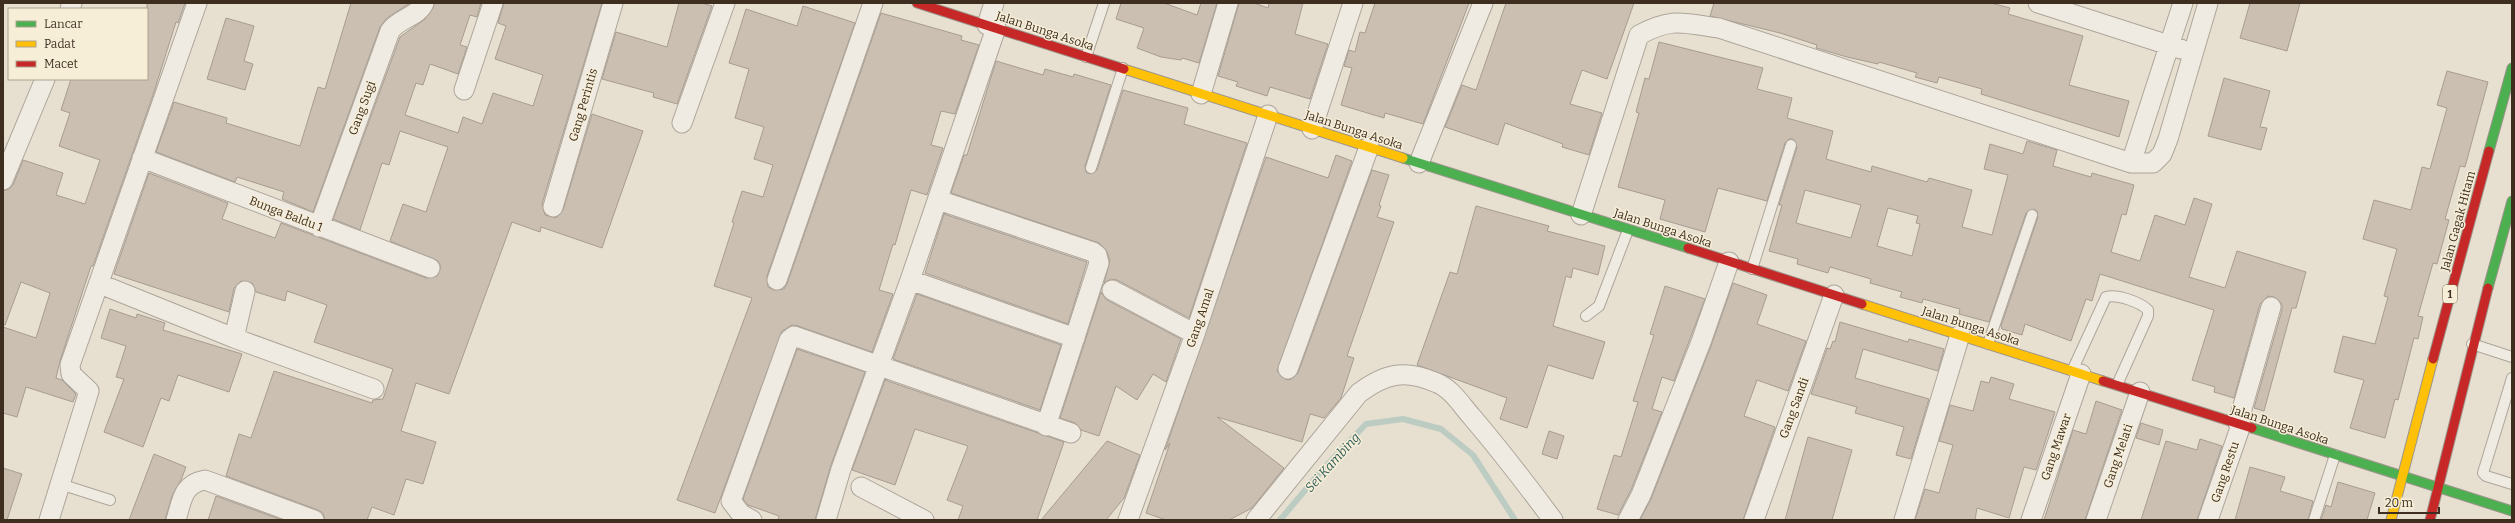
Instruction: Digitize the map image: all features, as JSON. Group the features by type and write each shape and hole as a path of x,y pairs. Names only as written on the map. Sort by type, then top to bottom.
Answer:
{"main road":[{"name":"Jalan Bunga Asoka","path":"917,3 2512,511"},
{"name":"Jalan Gagak Hitam","path":"2391,520 2401,476 2512,68"},
{"path":"2430,520 2472,344 2512,201"}],"street":[{"path":"49,520 89,391 71,374 70,365 100,284 142,158 197,3"},
{"name":"Gang Sugi","path":"319,227 390,31 396,23 421,10 424,3"},
{"path":"464,90 493,3"},
{"name":"Gang Perintis","path":"553,207 613,3"},
{"path":"682,123 724,3"},
{"path":"777,280 873,3"},
{"path":"826,520 841,469 880,366 938,200 992,27 994,3"},
{"path":"1201,94 1228,3"},
{"path":"1312,129 1353,3"},
{"path":"1419,163 1483,3"},
{"path":"2038,3 2192,53"},
{"path":"2131,163 2183,3"},
{"path":"1581,215 1639,35 1659,24 1671,22 1719,28 2131,163 2153,164 2162,154 2208,3"},
{"path":"3,180 45,80"},
{"name":"Gang Amal","path":"1128,520 1195,334 1268,115"},
{"path":"1288,369 1368,147"},
{"name":"Bunga Baldu 1","path":"142,158 319,227 430,268"},
{"path":"938,200 1093,252 1097,255 1099,263 1046,426"},
{"path":"1628,520 1641,495 1702,342 1729,262"},
{"path":"910,280 1075,338"},
{"path":"100,284 234,338 374,389"},
{"path":"1112,290 1195,334"},
{"path":"234,338 245,291"},
{"name":"Gang Sandi","path":"1754,520 1834,295"},
{"name":"Gang Restu","path":"2208,520 2239,424 2270,307"},
{"path":"1904,520 1960,335"},
{"path":"752,520 742,514 732,501 789,340 798,336 1046,426 1071,433"},
{"name":"Gang Mawar","path":"2030,520 2077,372"},
{"path":"1256,520 1359,393 1376,380 1394,375 1407,374 1438,383 1452,394 1508,459 1553,520"},
{"name":"Gang Melati","path":"2096,520 2140,392"},
{"path":"176,520 184,493 193,482 205,480 314,520"},
{"path":"862,487 924,520"}],"lane":[{"path":"1086,57 1104,3"},
{"path":"1091,168 1122,68"},
{"path":"1752,269 1791,145"},
{"path":"1988,344 2032,215"},
{"path":"1586,316 1599,306 1628,230"},
{"path":"2077,372 2106,297 2112,296 2144,306 2148,310 2148,316 2117,385"},
{"path":"2472,344 2512,357"},
{"path":"2512,378 2483,473 2486,476 2512,484"},
{"path":"2314,520 2335,455"},
{"path":"60,484 110,500"}],"building":[{"path":"147,3 185,3 178,23 176,22 153,95 93,266 91,266 60,361 56,378 62,380 76,394 73,402 26,387 17,417 3,413 3,327 36,338 50,293 21,282 5,325 3,325 3,191 9,189 13,185 23,160 63,173 56,195 85,204 100,160 59,146 70,113 61,110 71,80 148,80"},
{"path":"351,3 410,3 387,18 380,27 313,212 282,199 284,192 237,177 235,182 156,152 174,102 227,118 226,123 300,146 318,87 325,89"},
{"path":"435,3 481,3 477,17 470,15 460,45 467,47 458,74 430,64 423,85 416,83 405,115 458,133 463,117 482,124 493,93 533,106 543,75 495,59 506,26 498,23 504,3 602,3 542,204 545,215 556,218 563,210 592,114 643,131 602,248 541,227 540,232 512,222 449,394 416,383 401,431 436,442 423,484 406,479 394,515 372,507 367,520 325,520 323,513 318,510 226,476 239,434 251,438 274,371 372,403 373,400 383,399 393,369 314,342 327,305 287,291 285,301 256,292 252,283 241,281 234,288 229,312 114,274 149,173 228,203 222,219 275,238 281,223 426,278 437,276 441,267 438,261 390,241 403,204 426,212 448,147 400,131 389,165 382,163 360,230 333,219 400,37 425,19"},
{"path":"679,3 702,3 712,6 677,104 653,97 654,93 602,79 616,32 667,47"},
{"path":"1121,3 1164,3 1197,15 1201,3 1217,3 1199,63 1182,58 1181,60 1161,57 1137,48 1144,28 1116,19"},
{"path":"1239,3 1254,3 1268,8 1269,3 1303,3 1295,34 1328,44 1310,99 1270,87 1267,96 1236,86 1238,82 1218,76"},
{"path":"1375,3 1469,3 1423,124 1385,113 1384,118 1341,105 1352,68 1344,66 1349,50 1355,52 1360,32 1365,33"},
{"path":"1506,3 1634,3 1607,79 1582,70 1570,104 1602,113 1589,155 1562,147 1563,144 1505,123 1498,145 1445,127 1462,85 1476,90"},
{"path":"1714,3 1991,3 2010,8 2008,14 2083,36 2069,85 2129,101 2119,137 1981,94 1982,89 1939,77 1937,83 1915,77 1917,73 1879,62 1878,64 1847,57 1816,48 1817,45 1780,33 1710,16"},
{"path":"2250,3 2300,3 2287,51 2240,38"},
{"path":"803,6 855,23 767,276 768,287 774,290 784,289 787,284 881,13 962,36 961,40 979,45 955,114 941,111 931,145 943,148 927,195 911,190 895,245 893,244 879,290 893,294 872,352 798,326 792,325 782,331 715,513 677,500 752,298 714,286 734,223 732,222 742,191 763,197 773,165 754,159 764,127 735,118 749,69 729,63 746,9 797,26"},
{"path":"226,18 254,26 244,61 253,64 245,90 207,79"},
{"path":"1659,42 1763,68 1757,89 1792,98 1787,118 1833,131 1826,159 1871,172 1872,166 1927,182 1929,178 1972,190 1962,227 1992,235 2008,175 1984,169 1990,144 2023,154 2027,141 2057,150 2053,166 2091,177 2092,173 2134,185 2126,215 2122,214 2111,252 2140,261 2155,215 2185,225 2194,198 2212,204 2189,277 2225,288 2237,251 2306,272 2296,308 2292,308 2264,411 2254,408 2282,310 2282,304 2274,297 2268,296 2260,304 2234,398 2214,392 2215,387 2192,380 2214,310 2100,274 2092,301 2086,299 2071,341 2025,324 2022,335 2002,329 2001,326 2038,217 2037,211 2034,209 2026,213 1989,322 1959,314 1960,309 1923,299 1922,303 1900,297 1902,292 1870,283 1871,279 1830,267 1828,273 1797,264 1798,259 1769,251 1782,205 1779,205 1797,147 1793,139 1789,139 1785,143 1767,201 1718,188 1705,232 1660,219 1665,200 1618,187 1639,113 1636,112 1645,78 1649,79","holes":["1805,190 1861,205 1851,238 1796,223","1888,208 1918,216 1916,223 1920,224 1912,256 1877,246"]},
{"path":"996,61 1043,75 1045,69 1073,77 1074,74 1111,85 1085,166 1086,172 1089,174 1097,170 1123,90 1188,108 1184,124 1247,143 1189,318 1117,280 1111,279 1104,283 1110,260 1107,252 1099,243 951,193 964,155 967,155"},
{"path":"2447,71 2488,82 2465,167 2460,166 2445,219 2449,220 2437,264 2433,263 2418,316 2423,317 2418,339 2414,338 2398,400 2395,399 2385,438 2350,428 2364,380 2334,372 2343,336 2375,344 2388,297 2384,296 2397,249 2363,239 2374,200 2411,210 2422,167 2430,169 2447,108 2437,105"},
{"path":"2224,78 2270,91 2260,127 2267,128 2261,150 2208,136"},
{"path":"1336,155 1352,161 1277,371 1285,379 1290,380 1298,373 1372,170 1389,175 1379,205 1381,206 1377,217 1394,222 1347,356 1354,358 1341,398 1324,418 1310,414 1302,442 1217,417 1284,468 1252,508 1229,520 1166,520 1146,513 1170,443 1165,450 1266,157 1328,178"},
{"path":"1476,206 1549,226 1547,231 1605,246 1598,275 1573,268 1571,278 1566,276 1553,326 1605,342 1593,379 1548,365 1527,428 1500,419 1507,398 1417,365 1450,272 1457,274"},
{"path":"944,214 1087,262 1068,324 925,273"},
{"path":"1733,283 1767,295 1757,324 1806,341 1788,391 1757,380 1744,416 1775,427 1743,520 1640,520 1651,499 1711,346"},
{"path":"1665,286 1705,299 1674,381 1662,377 1652,409 1662,412 1631,490 1618,515 1597,509 1614,455 1621,457 1638,402 1633,401 1654,335 1650,334"},
{"path":"1101,292 1107,300 1181,339 1166,382 1153,374 1137,400 1116,386 1099,436 1081,430 1075,423 1060,418"},
{"path":"917,294 1061,345 1040,410 893,359"},
{"path":"110,309 136,318 137,314 165,323 163,330 242,354 229,392 178,375 169,401 161,398 143,447 104,432 124,379 116,377 126,346 101,338"},
{"path":"1840,322 1908,342 1909,339 1944,349 1938,371 1863,349 1855,378 1929,399 1911,459 1896,455 1904,427 1855,413 1857,407 1811,394 1827,348 1830,349 1833,341 1835,342"},
{"path":"797,349 865,372 831,465 815,520 778,520 779,516 748,505 743,499"},
{"path":"1991,377 2014,384 2009,399 2055,412 2036,470 2024,467 2009,518 1977,508 1975,520 1915,520 1925,489 1939,493 1953,445 1939,441 1950,405 1973,411 1981,381 1989,383"},
{"path":"885,380 1064,442 1037,520 958,520 963,506 947,500 968,446 915,429 895,485 852,470"},
{"path":"2096,401 2122,410 2085,520 2044,520 2073,430 2086,434"},
{"path":"2141,423 2163,430 2159,445 2136,438"},
{"path":"1549,431 1564,436 1557,459 1542,454"},
{"path":"1808,437 1852,450 1832,520 1785,520"},
{"path":"2200,439 2222,446 2197,520 2141,520 2166,441 2197,450"},
{"path":"1107,441 1140,455 1124,498 1106,520 1041,520"},
{"path":"154,454 186,467 172,496 165,520 129,520"},
{"path":"2250,467 2285,477 2280,491 2313,501 2308,520 2235,520"},
{"path":"3,468 22,474 7,520 3,520"},
{"path":"2338,482 2375,493 2367,520 2321,520 2326,505 2331,507"},
{"path":"216,496 282,520 208,520"}],"waterway":[{"name":"Sei Kambing","path":"1280,520 1323,469 1366,424 1403,419 1441,429 1473,455 1515,520"}],"traffic: fast":[{"path":"2489,151 2512,68"},
{"path":"1403,158 1688,248"},
{"path":"2488,288 2512,201"},
{"path":"2252,428 2512,511"}],"traffic: slow":[{"path":"1124,69 1403,158"},
{"path":"1862,304 2103,381"},
{"path":"2391,520 2433,359"}],"traffic: jam":[{"path":"917,3 1124,69"},
{"path":"2433,359 2489,151"},
{"path":"1688,248 1862,304"},
{"path":"2430,520 2488,288"},
{"path":"2103,381 2252,428"}]}
